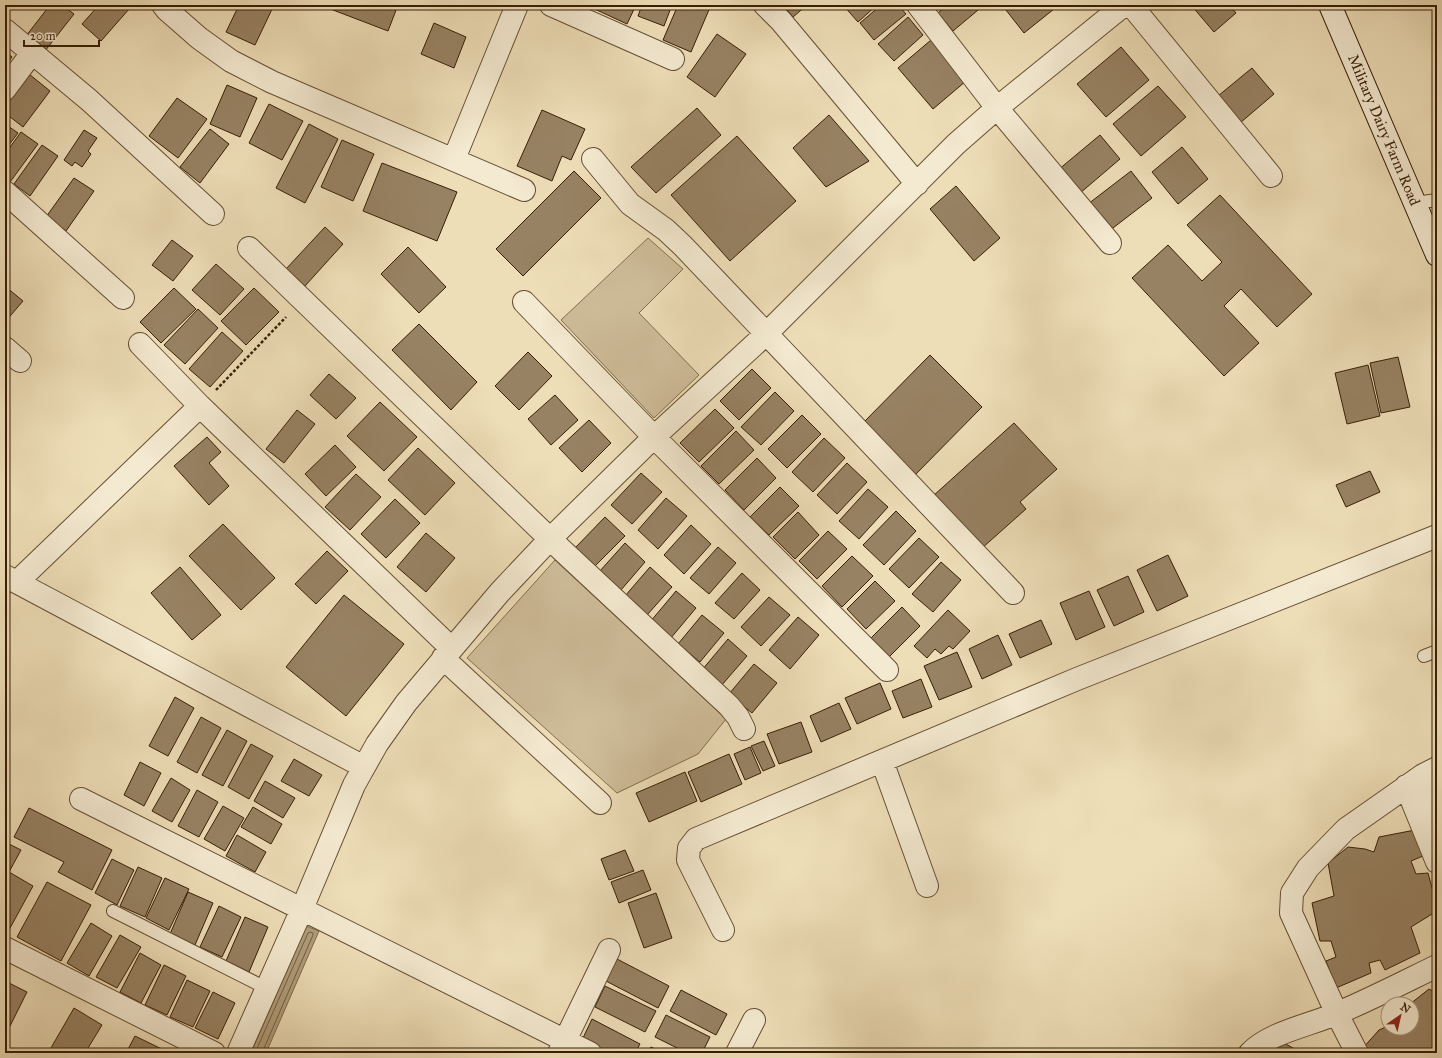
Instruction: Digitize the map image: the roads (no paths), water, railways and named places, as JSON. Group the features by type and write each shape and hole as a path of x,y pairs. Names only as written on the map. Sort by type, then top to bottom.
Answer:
{"street":[{"path":"163,5 199,38 231,61 272,82 524,190"},
{"path":"454,159 517,5"},
{"path":"551,5 673,59"},
{"path":"765,5 781,21 916,184"},
{"path":"918,5 997,108 1110,243"},
{"path":"238,1053 268,989 354,785 378,744 406,703 447,653 500,592 550,539 654,437 767,333 956,144 997,108 1124,5"},
{"path":"1131,5 1271,176"},
{"name":"Military Dairy Farm Road","path":"1330,5 1437,255"},
{"path":"5,30 88,100 213,214"},
{"path":"5,89 32,53"},
{"path":"593,159 630,204 678,240 1013,593"},
{"path":"5,192 123,298"},
{"path":"249,248 550,539 729,706 738,717 744,729"},
{"path":"524,302 654,437 887,670"},
{"path":"140,344 447,653 600,803"},
{"path":"200,406 11,579 364,767"},
{"path":"724,930 688,860 689,848 696,839 1077,679 1437,536"},
{"path":"882,761 927,886"},
{"path":"1422,776 1437,813"},
{"path":"1422,776 1437,862"},
{"path":"1357,1053 1337,1014 1291,913 1292,893 1308,868 1346,829 1422,776"},
{"path":"81,799 302,909 562,1047 590,1053"},
{"path":"5,948 214,1053"},
{"path":"562,1047 610,950"},
{"path":"1250,1053 1269,1038 1337,1014 1437,966"},
{"path":"737,1053 754,1020"}],"lane":[{"path":"1415,204 1437,200"},
{"path":"1424,656 1437,651"},
{"path":"113,911 268,989"}],"water":[{"path":"306,926 319,931 266,1053 251,1053"}]}
